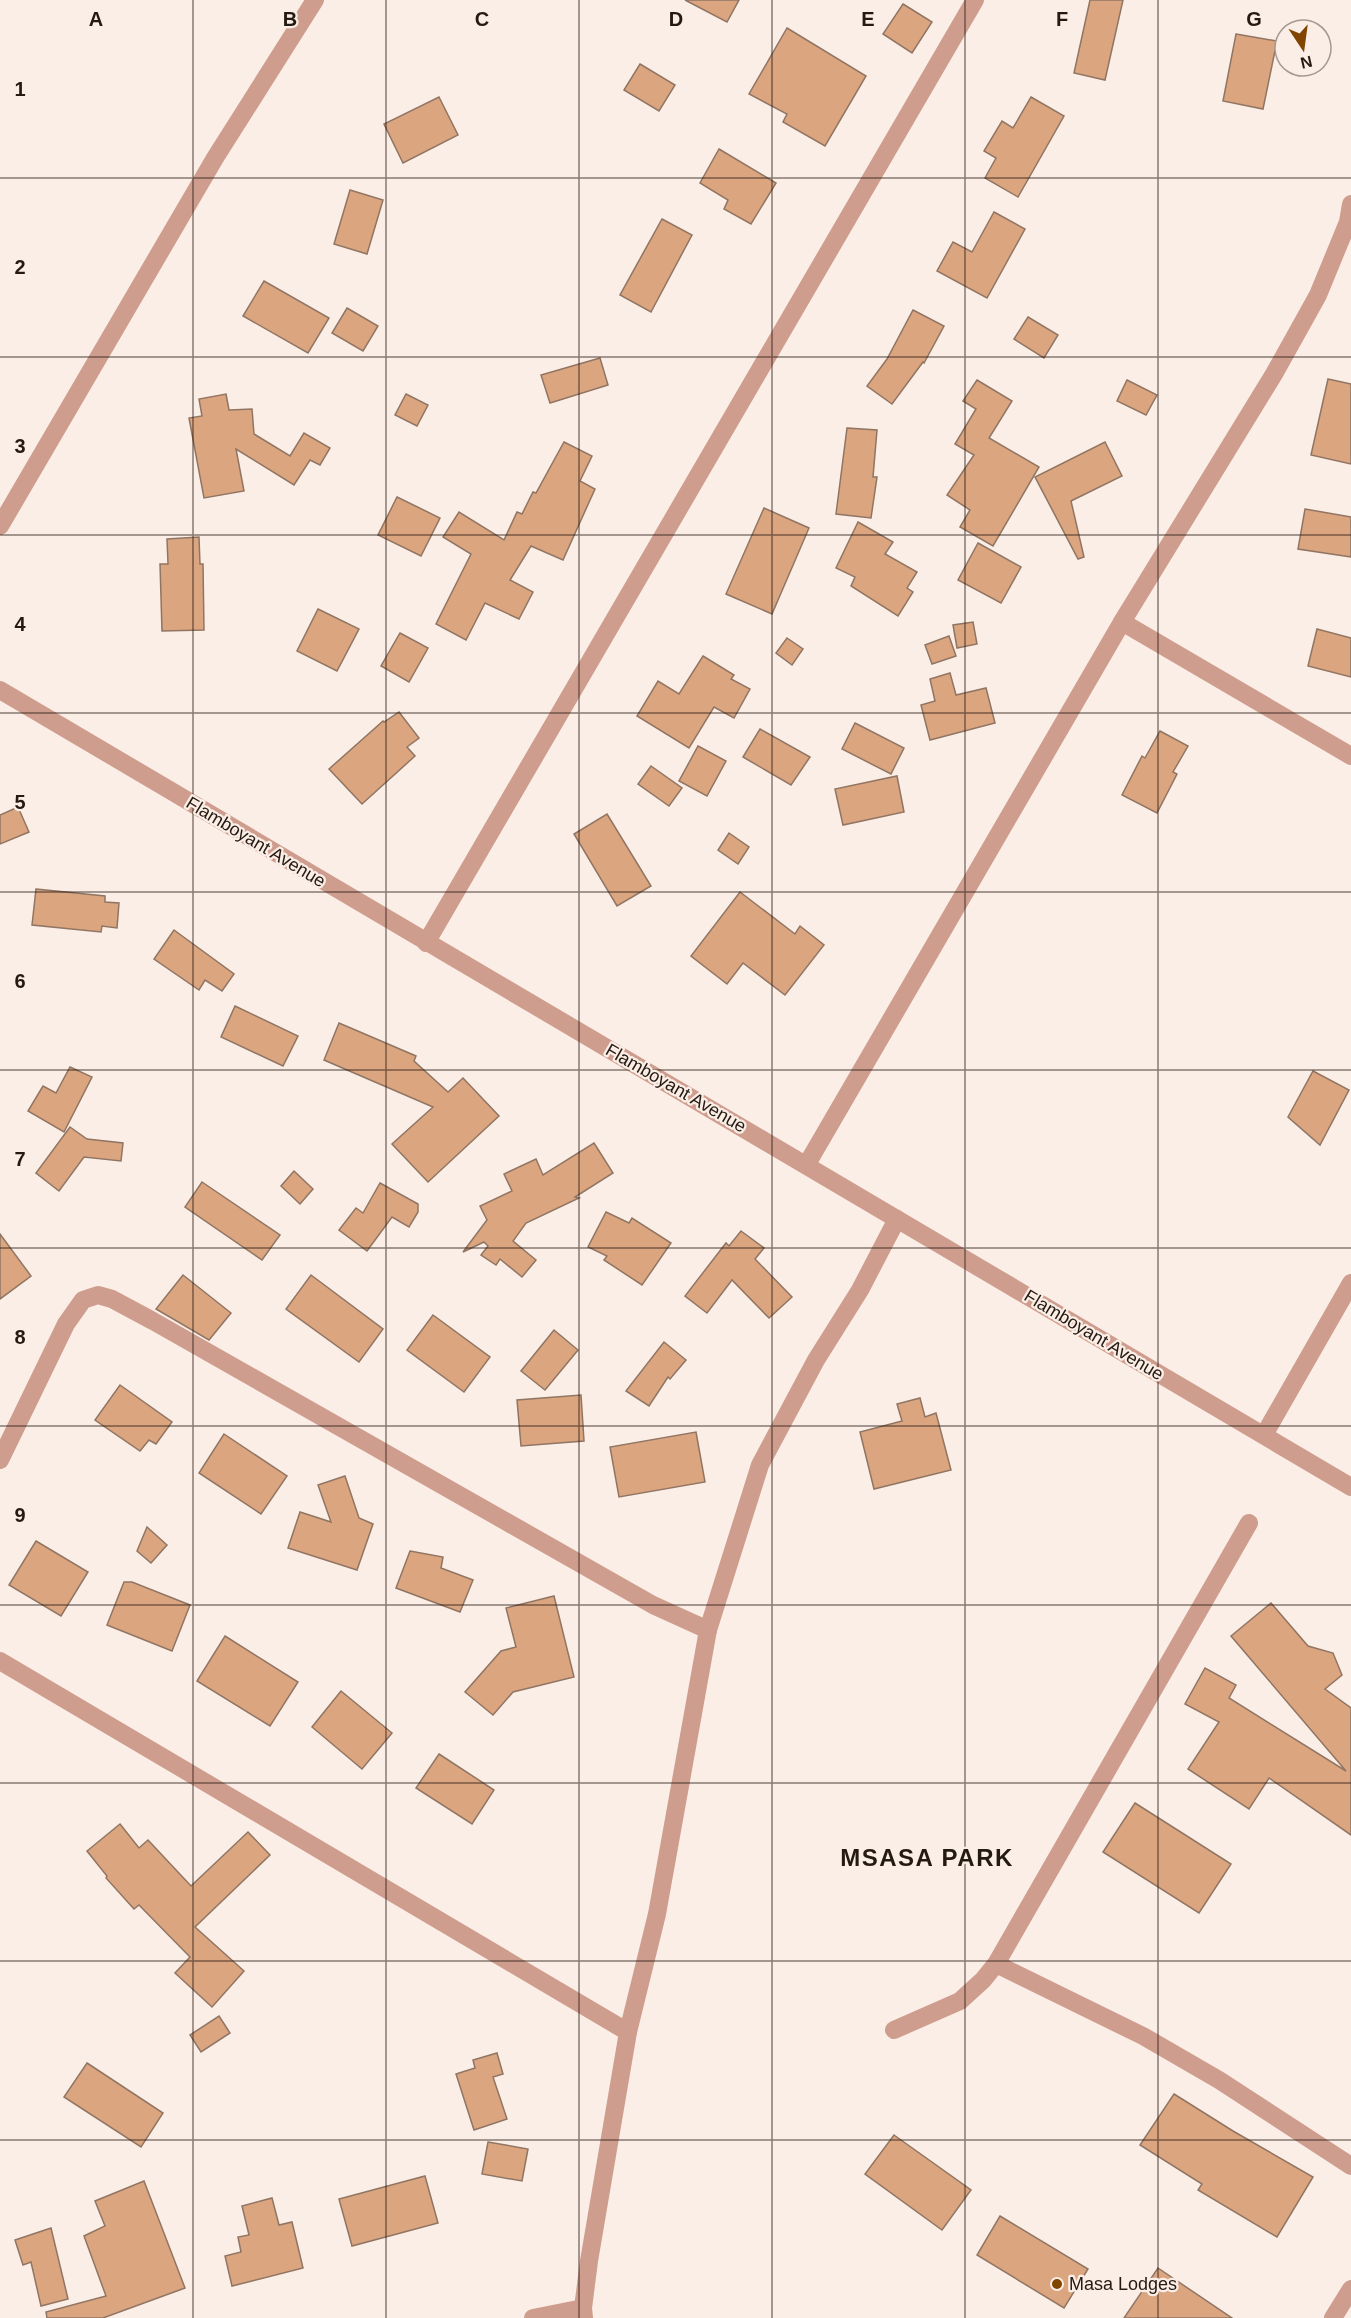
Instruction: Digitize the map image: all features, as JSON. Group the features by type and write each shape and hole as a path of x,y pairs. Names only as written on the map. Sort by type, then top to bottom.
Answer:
{"street":[{"path":"0,526 216,158 315,0"},
{"path":"426,943 975,0"},
{"path":"807,1164 1122,622 1268,384 1318,295 1348,222 1351,204"},
{"path":"1122,622 1351,756"},
{"name":"Flamboyant Avenue","path":"0,690 1351,1486"},
{"path":"533,2318 584,2313 589,2261 628,2032 657,1914 708,1630 759,1465 816,1360 860,1290 897,1219"},
{"path":"1264,1435 1351,1283"},
{"path":"0,1460 66,1324 83,1300 98,1295 112,1299 153,1321 652,1605 708,1630"},
{"path":"894,2030 960,2001 983,1980 996,1964 1250,1523"},
{"path":"0,1660 628,2032"},
{"path":"996,1964 1143,2036 1219,2080 1351,2166"},
{"path":"1333,2318 1351,2289"}],"building":[{"path":"685,0 739,0 727,22"},
{"path":"1090,0 1123,0 1105,80 1074,73"},
{"path":"903,4 932,22 912,53 883,34"},
{"path":"787,28 866,76 825,146 783,122 787,114 749,94"},
{"path":"1236,34 1273,40 1273,60 1263,109 1223,101"},
{"path":"640,64 675,85 659,111 624,90"},
{"path":"439,97 458,135 403,163 384,124"},
{"path":"1031,97 1064,116 1018,197 985,178 996,158 984,151 1002,121 1013,128"},
{"path":"719,149 776,183 751,224 724,209 728,200 700,183"},
{"path":"350,190 383,200 367,254 334,244"},
{"path":"994,212 1025,229 987,298 937,271 953,242 972,252"},
{"path":"662,219 692,235 651,312 620,295"},
{"path":"264,281 329,318 308,353 243,316"},
{"path":"347,308 378,326 363,351 332,333"},
{"path":"913,310 944,326 924,363 892,404 867,386 887,359"},
{"path":"1028,317 1058,335 1044,358 1014,339"},
{"path":"600,358 608,385 550,403 541,375"},
{"path":"1328,379 1351,384 1351,464 1311,455"},
{"path":"977,380 1012,401 989,438 1039,467 993,546 960,527 970,510 947,495 974,455 955,444 976,409 963,401"},
{"path":"1127,380 1157,395 1146,415 1117,401"},
{"path":"226,394 229,410 252,409 254,434 290,456 304,433 330,448 320,465 310,460 294,485 236,449 244,491 204,498 189,418 202,416 199,399"},
{"path":"406,394 428,405 417,426 395,415"},
{"path":"847,428 877,430 873,477 877,477 871,518 836,514"},
{"path":"564,442 592,456 580,481 595,489 563,560 531,546 510,580 533,592 519,619 485,603 466,640 436,624 471,554 443,537 459,512 504,540 517,512 522,514"},
{"path":"1105,442 1122,476 1071,501 1084,557 1078,559 1035,477"},
{"path":"397,497 440,518 421,556 378,535"},
{"path":"764,508 809,528 772,614 726,594"},
{"path":"1305,509 1351,517 1351,557 1298,549"},
{"path":"858,522 893,542 885,554 917,572 907,588 913,592 898,616 851,586 855,577 836,568"},
{"path":"199,537 200,564 203,564 204,630 162,631 160,564 168,564 167,539"},
{"path":"978,543 1021,567 1001,603 958,580"},
{"path":"318,609 359,629 337,671 297,651"},
{"path":"973,622 977,644 957,648 953,625"},
{"path":"1317,629 1351,638 1351,677 1308,666"},
{"path":"400,633 428,648 409,682 381,666"},
{"path":"949,636 956,656 932,664 925,645"},
{"path":"787,638 803,649 792,665 776,653"},
{"path":"703,656 734,675 731,679 750,689 734,718 714,707 689,748 637,716 658,681 679,694"},
{"path":"950,673 956,695 986,688 995,723 930,740 921,705 935,701 930,679"},
{"path":"399,712 419,738 407,747 415,756 362,804 329,769 383,721"},
{"path":"855,723 904,748 891,774 842,749"},
{"path":"760,729 810,757 791,785 743,757"},
{"path":"1160,731 1188,746 1173,772 1177,774 1157,813 1122,795 1142,756 1145,758"},
{"path":"698,746 726,761 707,796 679,781"},
{"path":"651,766 682,788 669,806 638,784"},
{"path":"897,776 904,812 843,825 835,789"},
{"path":"18,807 29,832 0,844 0,815"},
{"path":"607,814 651,886 617,906 574,834"},
{"path":"729,833 749,847 738,864 718,850"},
{"path":"36,889 105,896 105,902 119,903 117,928 102,926 101,932 32,925"},
{"path":"740,892 795,934 800,926 824,945 785,995 743,963 727,984 691,956"},
{"path":"174,930 234,974 222,991 205,980 199,990 154,959"},
{"path":"235,1006 298,1036 283,1066 221,1037"},
{"path":"339,1023 416,1056 414,1061 448,1092 463,1078 499,1116 428,1182 392,1144 433,1107 324,1060"},
{"path":"70,1067 92,1077 64,1132 28,1111 43,1086 56,1093"},
{"path":"1313,1071 1349,1090 1320,1145 1288,1117"},
{"path":"70,1127 87,1139 123,1143 121,1161 84,1157 59,1191 36,1173"},
{"path":"594,1143 613,1173 575,1197 579,1198 526,1223 513,1241 536,1260 522,1277 500,1259 496,1265 481,1255 488,1246 484,1242 463,1252 487,1220 480,1206 512,1191 504,1174 536,1159 543,1175"},
{"path":"294,1171 313,1189 300,1204 281,1186"},
{"path":"202,1182 280,1235 262,1260 185,1207"},
{"path":"380,1183 418,1204 418,1212 409,1227 392,1217 367,1251 339,1230 356,1208 363,1213"},
{"path":"606,1212 629,1223 632,1218 671,1243 642,1285 604,1260 607,1256 588,1247"},
{"path":"741,1231 764,1248 755,1259 792,1297 769,1318 732,1280 707,1313 685,1296 726,1243 729,1246"},
{"path":"0,1234 31,1276 0,1299"},
{"path":"183,1275 231,1313 209,1340 156,1309"},
{"path":"311,1275 383,1329 359,1362 286,1309"},
{"path":"433,1315 490,1357 464,1392 407,1350"},
{"path":"554,1330 578,1350 545,1390 521,1371"},
{"path":"664,1342 686,1360 670,1379 668,1377 649,1406 626,1391"},
{"path":"120,1385 172,1422 156,1444 149,1440 140,1451 95,1420"},
{"path":"581,1395 584,1441 521,1446 517,1400"},
{"path":"920,1398 925,1417 936,1413 951,1470 874,1489 860,1432 902,1421 897,1404"},
{"path":"696,1432 705,1482 619,1497 610,1447"},
{"path":"224,1434 287,1476 261,1514 199,1473"},
{"path":"345,1476 359,1518 373,1524 357,1570 288,1548 300,1512 331,1522 318,1485"},
{"path":"147,1527 167,1545 151,1563 137,1551"},
{"path":"36,1541 88,1572 61,1616 9,1585"},
{"path":"410,1551 443,1557 441,1568 473,1580 460,1612 396,1588"},
{"path":"124,1582 132,1582 190,1605 172,1651 107,1625"},
{"path":"554,1596 574,1677 513,1692 493,1715 465,1692 501,1651 516,1647 506,1608"},
{"path":"1271,1603 1308,1646 1333,1653 1342,1675 1325,1689 1351,1708 1351,1835 1269,1778 1249,1809 1188,1769 1219,1722 1185,1704 1205,1668 1236,1685 1229,1698 1346,1771 1231,1636"},
{"path":"225,1636 298,1682 270,1726 197,1681"},
{"path":"341,1691 392,1733 362,1769 312,1727"},
{"path":"439,1754 494,1790 472,1824 416,1788"},
{"path":"1135,1803 1231,1864 1199,1913 1103,1852"},
{"path":"120,1824 139,1848 148,1840 191,1886 248,1832 270,1855 195,1927 244,1971 212,2007 175,1973 190,1957 139,1905 134,1909 106,1878 107,1876 87,1851"},
{"path":"219,2016 230,2033 201,2052 190,2035"},
{"path":"497,2053 503,2074 493,2077 507,2119 474,2130 456,2074 475,2068 473,2060"},
{"path":"87,2063 163,2113 141,2147 64,2097"},
{"path":"1174,2094 1313,2177 1277,2237 1198,2190 1202,2184 1140,2145"},
{"path":"894,2135 971,2190 942,2230 865,2174"},
{"path":"488,2142 528,2149 522,2181 482,2174"},
{"path":"425,2176 438,2223 352,2246 339,2199"},
{"path":"144,2181 185,2288 103,2318 47,2318 46,2312 106,2296 84,2236 105,2226 95,2201"},
{"path":"272,2198 279,2225 292,2222 303,2268 232,2286 225,2256 241,2252 238,2237 249,2235 242,2206"},
{"path":"1000,2216 1088,2269 1064,2308 977,2255"},
{"path":"51,2228 68,2299 41,2306 31,2262 23,2265 15,2240"},
{"path":"1158,2268 1232,2318 1124,2318"}],"place":[{"name":"Masa Lodges","path":"1057,2284"}],"district":[{"name":"MSASA PARK","path":"927,1857"}]}
